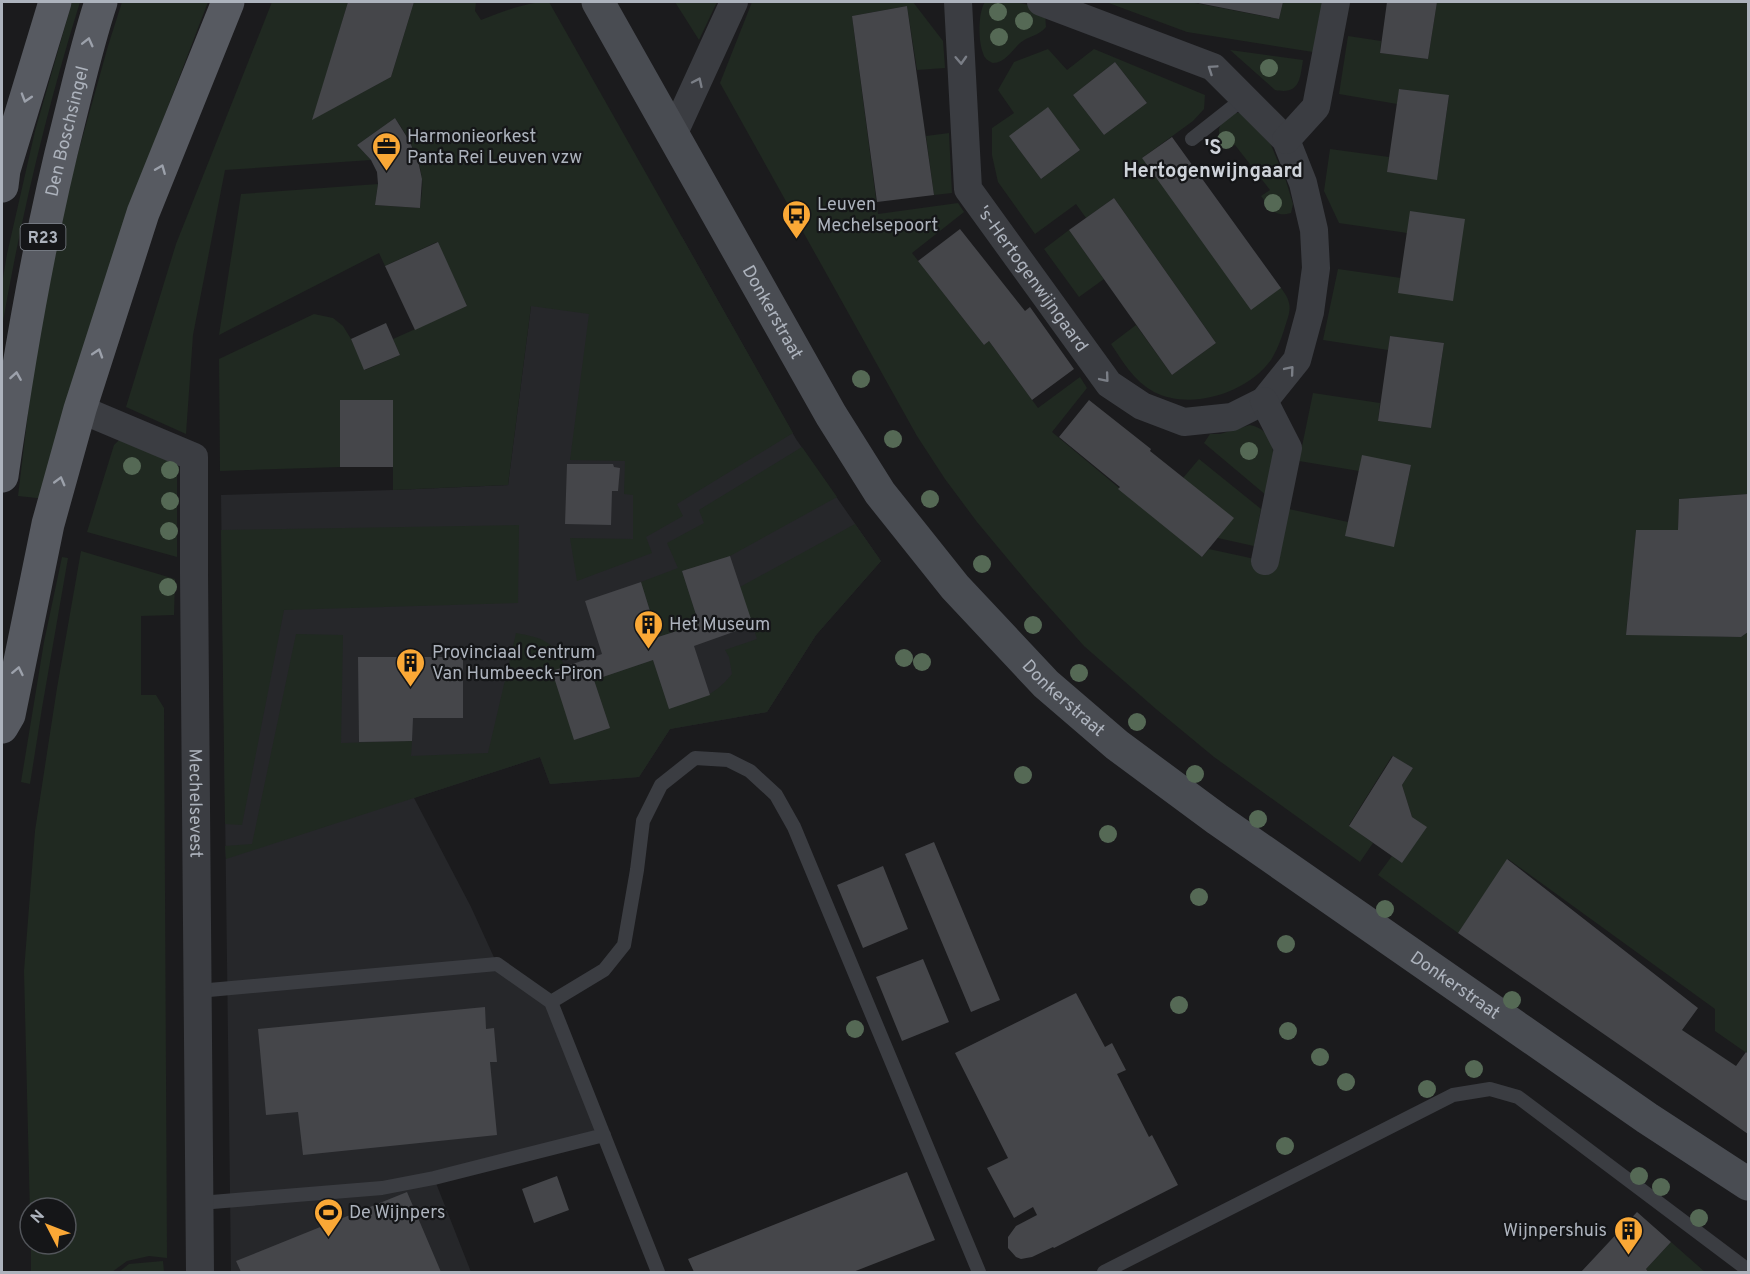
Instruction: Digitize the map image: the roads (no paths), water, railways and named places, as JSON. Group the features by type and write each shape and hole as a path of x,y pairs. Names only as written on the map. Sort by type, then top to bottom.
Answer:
{"main road":[{"path":"2,186 4,170 55,2"},
{"name":"Den Boschsingel","path":"2,476 22,342 56,169 90,34 101,2"},
{"path":"2,727 9,715 48,524 80,409 143,213 228,2"}],"street":[{"name":"Donkerstraat","path":"598,2 831,415 880,493 955,587 1046,684 1117,745 1217,819 1647,1118 1749,1184"},
{"path":"673,135 734,2"},
{"name":"'s-Hertogenwijngaard","path":"958,2 968,189 1109,384 1142,406 1184,422 1232,417 1264,401 1297,360 1310,312 1316,268 1314,230 1303,183 1286,140 1213,67 1041,2"},
{"path":"1286,140 1317,107 1336,2"},
{"path":"1264,401 1288,448 1265,561"},
{"name":"Mechelsevest","path":"80,409 194,457 200,1272"}],"lane":[{"path":"1192,139 1244,98"},
{"path":"551,1002 604,970 624,945 643,821 661,785 695,758 728,760 750,771 776,795 794,827 979,1272"},
{"path":"198,991 497,964 551,1002 658,1272"},
{"path":"1104,1272 1453,1095 1490,1089 1518,1097 1749,1270"},
{"path":"200,1203 382,1188 434,1178 604,1135"}],"place":[{"name":"Harmonieorkest Panta Rei Leuven vzw","path":"386,172"},
{"name":"Leuven Mechelsepoort","path":"796,240"},
{"name":"Het Museum","path":"648,650"},
{"name":"Provinciaal Centrum Van Humbeeck-Piron","path":"411,688"},
{"name":"De Wijnpers","path":"328,1238"},
{"name":"Wijnpershuis","path":"1628,1256"}],"district":[{"name":"'S Hertogenwijngaard","path":"1213,158"}]}
